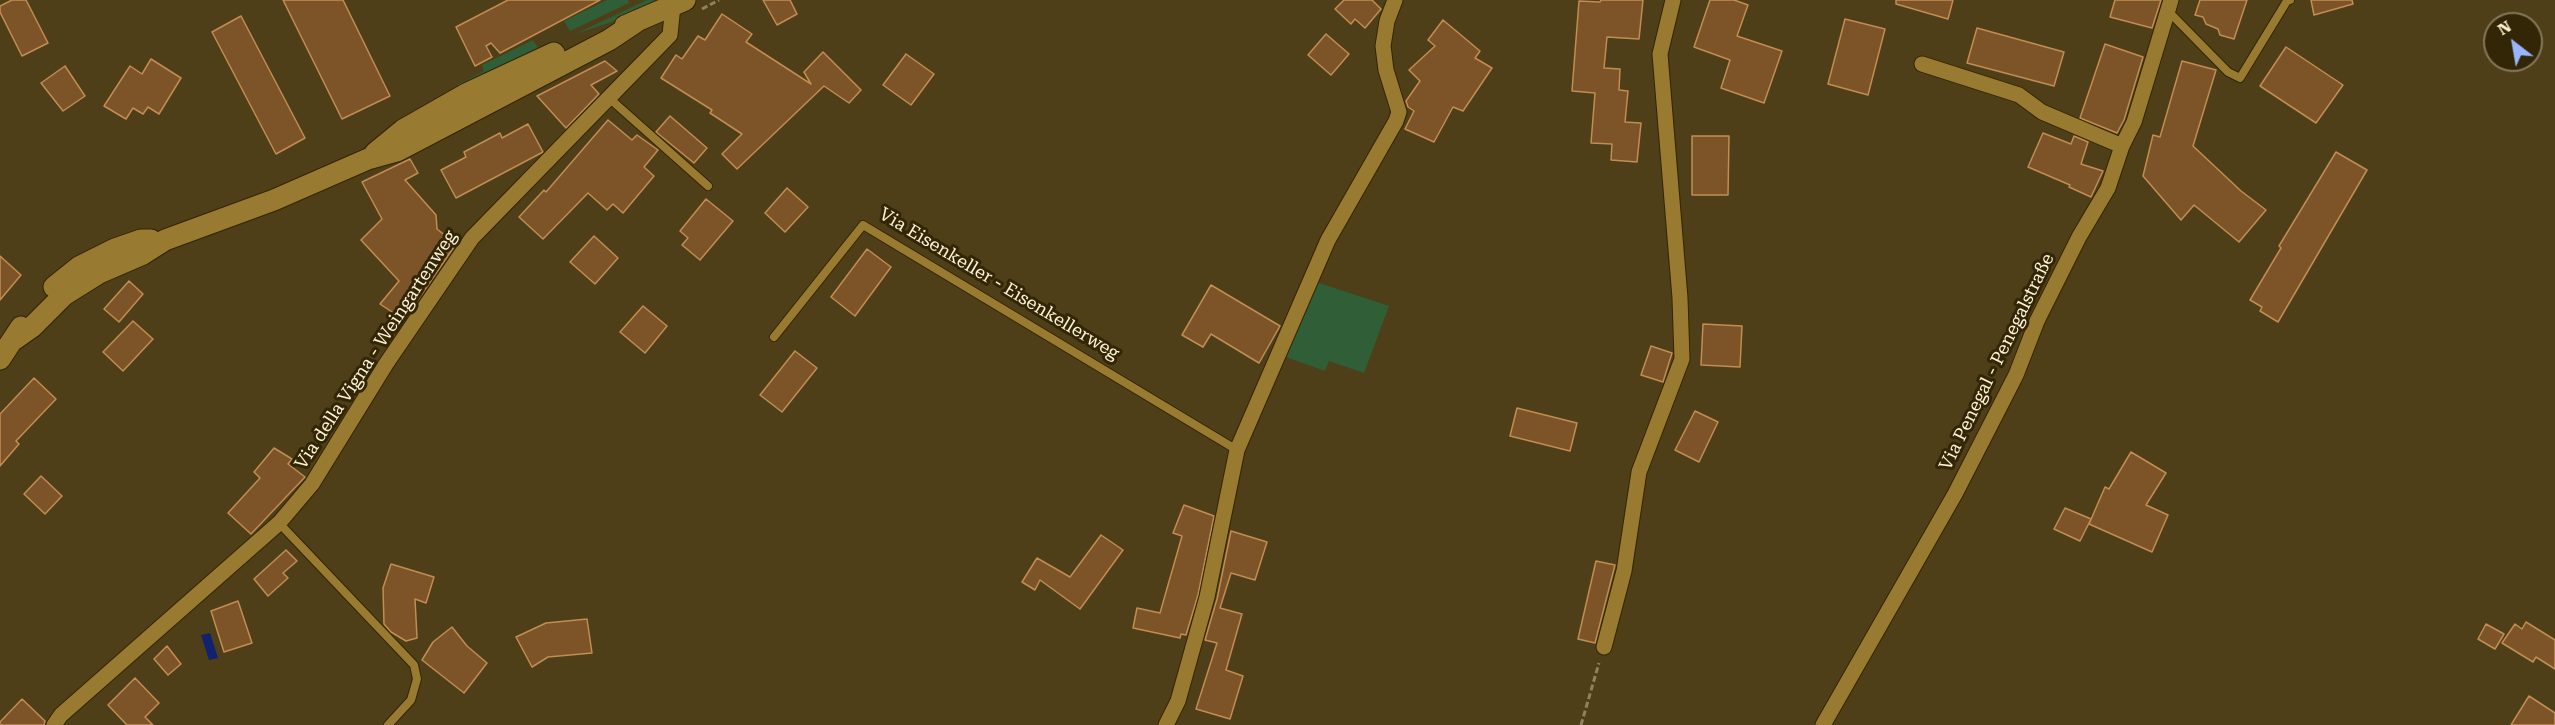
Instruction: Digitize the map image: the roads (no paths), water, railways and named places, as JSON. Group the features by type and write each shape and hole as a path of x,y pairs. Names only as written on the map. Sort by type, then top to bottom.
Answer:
{"main road":[{"path":"0,358 15,339 26,318 55,286 79,267 115,249 141,240 165,240 274,200 368,159 403,130 468,93 580,42 636,22 679,3"}],"street":[{"path":"1166,725 1178,701 1206,597 1237,450 1328,240 1396,122 1399,112 1386,69 1383,46 1387,21 1395,0"},
{"path":"1604,647 1624,571 1639,472 1682,359 1680,298 1660,54 1673,0"},
{"name":"Via della Vigna - Weingartenweg","path":"54,725 61,715 279,523 312,484 386,364 472,238 670,35 679,3"},
{"name":"Via Penegal - Penegalstraße","path":"1823,725 1955,494 2016,375 2037,321 2063,269 2108,188 2122,146 2134,122 2169,5"},
{"path":"1922,64 2019,95 2042,112 2122,146"}],"lane":[{"path":"2169,5 2228,72 2240,78 2290,0"},
{"path":"609,98 708,186"},
{"name":"Via Eisenkeller - Eisenkellerweg","path":"774,337 863,225 1237,450"},
{"path":"279,523 414,665 417,679 411,700 388,725"}]}
